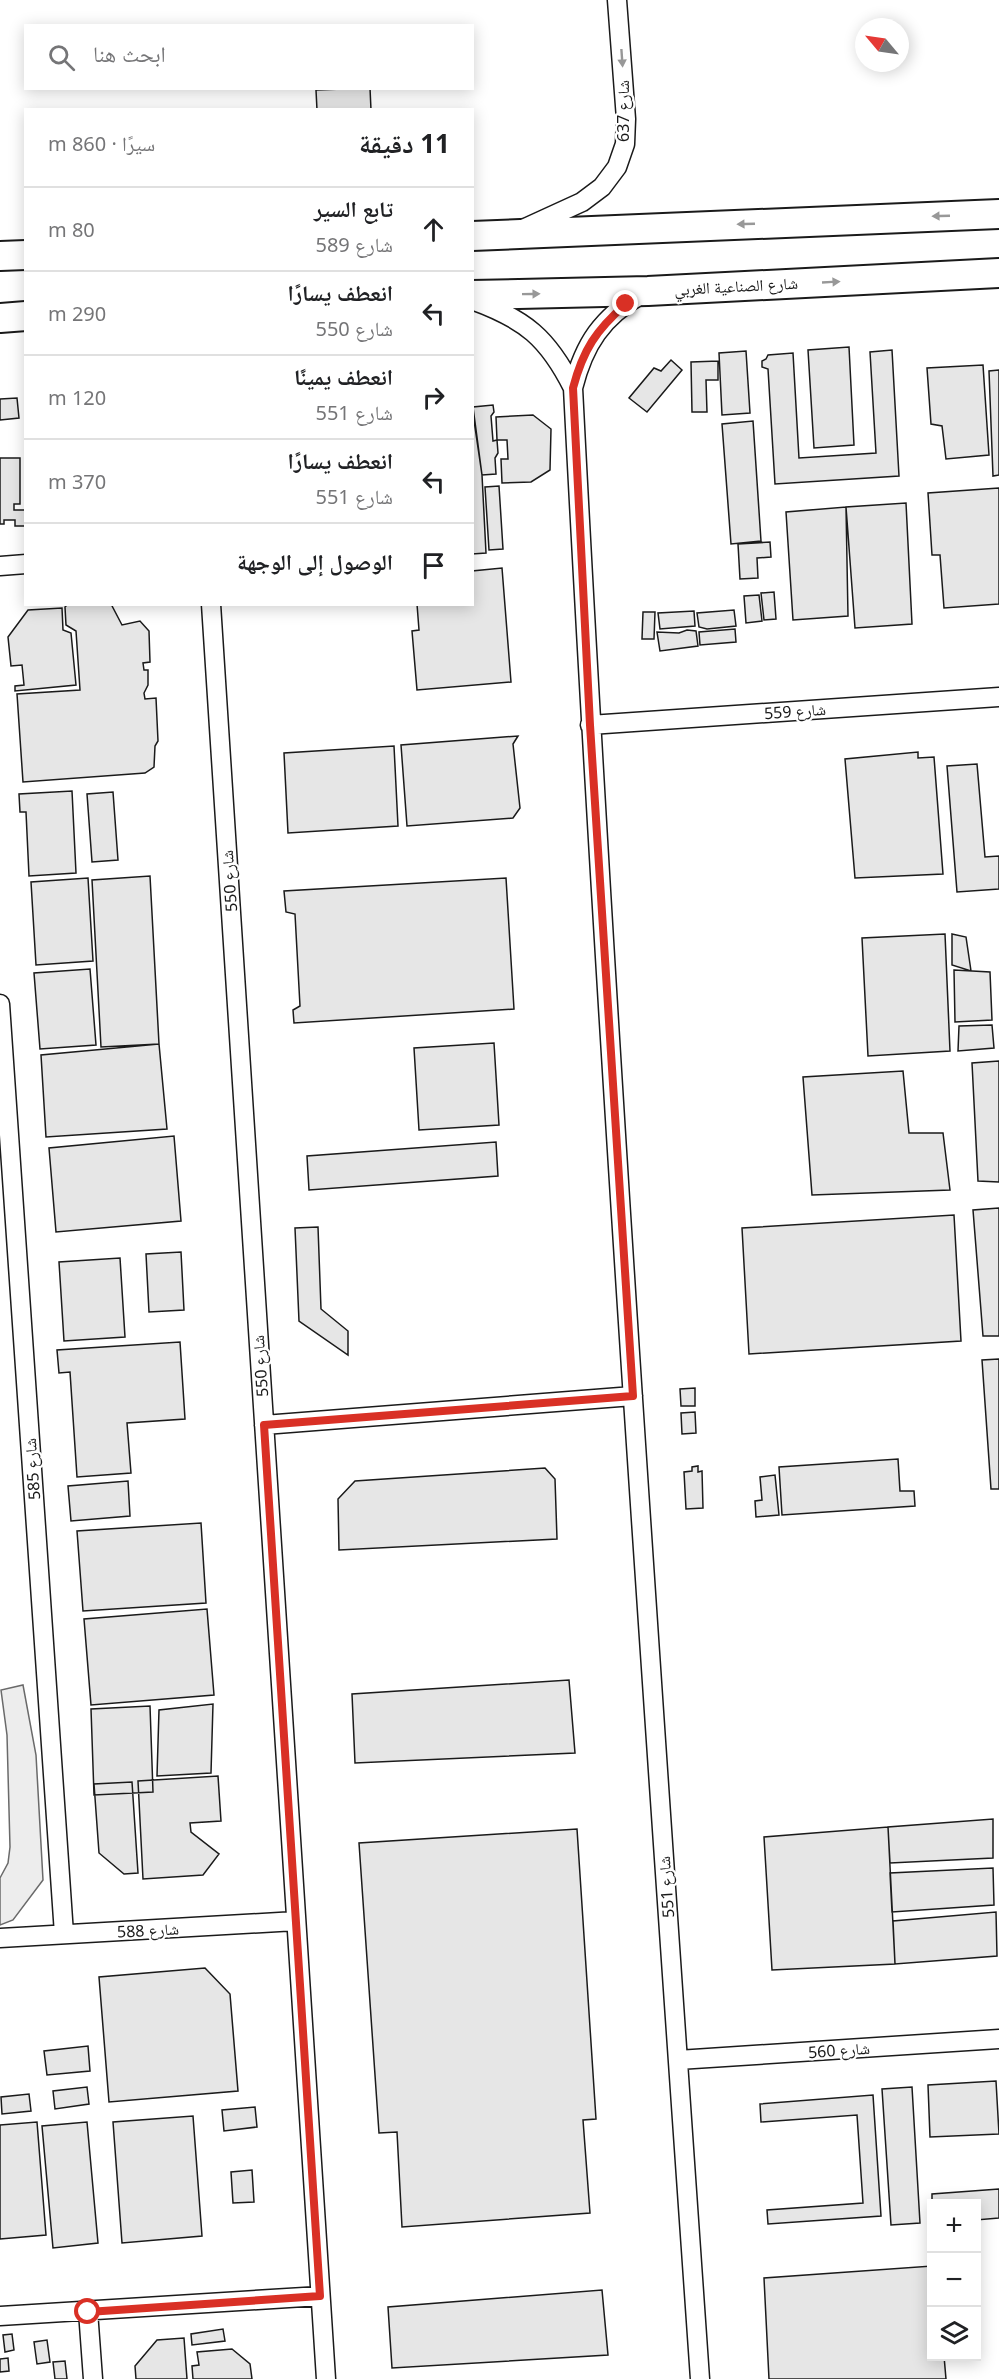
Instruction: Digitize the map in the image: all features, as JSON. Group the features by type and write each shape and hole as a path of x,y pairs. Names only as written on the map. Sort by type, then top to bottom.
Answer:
{"main road":[{"path":"474,236 999,214"},
{"path":"0,256 24,255"},
{"name":"شارع الصناعية الغربي","path":"474,295 648,291 999,273"},
{"path":"0,318 24,316"}],"street":[{"name":"شارع 637","path":"512,234 582,202 603,187 617,167 625,144 626,119 617,0"},
{"name":"شارع 551","path":"648,291 613,315 591,340 579,363 573,388 590,725 700,2379"},
{"name":"شارع 551","path":"474,301 515,318 539,337 559,360 573,388"},
{"path":"0,566 24,564"},
{"name":"شارع 550","path":"211,606 326,2379"},
{"name":"شارع 559","path":"590,725 999,697"},
{"name":"شارع 585","path":"0,1004 64,1934"},
{"path":"264,1425 633,1396"},
{"name":"شارع 588","path":"0,1938 296,1921"},
{"name":"شارع 560","path":"678,2060 999,2039"},
{"path":"0,2316 320,2296"},
{"path":"88,2312 93,2379"}],"shaded area":[{"path":"23,1685 36,1755 43,1880 13,1920 0,1925 0,1878 8,1863 10,1847 7,1735 1,1690"}],"building":[{"path":"316,90 370,90 371,108 317,108"},
{"path":"849,347 854,445 814,448 808,350"},
{"path":"892,350 899,476 775,484 768,369 762,367 762,361 768,355 793,353 799,458 876,453 870,352"},
{"path":"746,351 750,413 722,415 719,353"},
{"path":"671,360 682,370 647,412 629,398 654,368 661,371"},
{"path":"718,361 718,380 706,380 707,412 692,412 691,362"},
{"path":"983,365 989,455 946,459 942,426 931,424 927,368"},
{"path":"999,370 999,475 993,476 989,371"},
{"path":"17,398 19,418 0,420 0,399"},
{"path":"493,405 494,412 491,416 493,441 497,440 498,453 495,458 496,474 482,475 474,407"},
{"path":"533,415 551,429 550,470 531,482 502,483 501,459 508,459 507,440 497,440 496,417"},
{"path":"474,421 482,475 486,553 474,554"},
{"path":"753,421 761,541 731,544 722,424"},
{"path":"0,458 20,458 20,504 14,504 14,510 24,510 24,526 15,526 15,520 4,520 4,524 0,524"},
{"path":"499,486 503,549 489,550 485,487"},
{"path":"999,488 999,604 944,608 940,555 932,555 928,493"},
{"path":"906,503 912,624 855,628 846,507"},
{"path":"846,507 848,616 793,620 786,512"},
{"path":"770,542 771,557 757,558 758,578 740,579 738,544"},
{"path":"502,568 511,682 417,690 412,631 419,630 417,606 474,606 474,571"},
{"path":"774,592 776,619 764,620 761,593"},
{"path":"759,595 762,621 746,623 744,596"},
{"path":"112,606 122,625 140,621 149,631 150,662 143,663 144,670 148,670 148,685 144,693 145,699 156,698 158,741 155,746 154,767 145,773 23,782 17,694 80,690 76,631 66,625 65,607"},
{"path":"62,608 63,630 71,633 76,685 15,691 15,686 24,685 22,665 11,666 8,637 28,610"},
{"path":"734,610 736,626 707,629 699,627 697,613"},
{"path":"694,611 695,626 660,629 658,613"},
{"path":"643,612 655,612 654,639 642,639"},
{"path":"735,629 736,642 700,645 699,632"},
{"path":"687,630 696,631 698,646 660,651 657,632 679,633"},
{"path":"518,736 513,744 520,808 513,818 407,826 401,745"},
{"path":"394,746 398,826 288,833 284,753"},
{"path":"918,752 918,758 934,757 943,874 855,878 845,759"},
{"path":"977,764 985,857 999,856 999,889 957,892 947,766"},
{"path":"72,791 76,873 29,876 26,812 20,812 19,794"},
{"path":"113,792 118,860 92,862 87,794"},
{"path":"150,876 159,1044 101,1047 92,880"},
{"path":"88,878 93,961 36,965 31,882"},
{"path":"506,878 514,1009 294,1023 293,1010 300,1006 295,914 286,912 284,891"},
{"path":"945,934 950,1051 868,1056 862,938"},
{"path":"952,934 966,937 971,971 952,965"},
{"path":"90,969 96,1045 40,1049 34,973"},
{"path":"954,970 990,972 992,1020 955,1022"},
{"path":"992,1025 994,1048 958,1051 959,1026"},
{"path":"494,1043 499,1125 419,1130 414,1048"},
{"path":"159,1044 167,1129 46,1137 41,1055"},
{"path":"999,1061 999,1182 978,1181 972,1063"},
{"path":"903,1071 909,1133 943,1133 950,1190 812,1195 803,1077"},
{"path":"174,1136 181,1221 56,1232 49,1148"},
{"path":"496,1142 498,1176 309,1190 307,1156"},
{"path":"999,1208 999,1336 983,1336 973,1210"},
{"path":"954,1215 961,1341 749,1354 742,1228"},
{"path":"318,1227 321,1309 348,1331 348,1355 299,1321 295,1228"},
{"path":"181,1252 184,1310 149,1312 146,1254"},
{"path":"120,1258 125,1337 64,1341 59,1262"},
{"path":"180,1342 185,1419 127,1423 131,1473 77,1477 70,1372 59,1373 57,1350"},
{"path":"999,1359 999,1489 991,1489 982,1360"},
{"path":"695,1388 695,1406 681,1406 680,1389"},
{"path":"695,1412 696,1433 682,1434 681,1413"},
{"path":"898,1459 900,1491 914,1491 915,1506 782,1515 779,1467"},
{"path":"698,1466 698,1472 702,1471 703,1508 686,1509 684,1472 692,1471 692,1467"},
{"path":"545,1468 555,1479 557,1539 339,1550 338,1499 355,1481"},
{"path":"775,1475 779,1515 756,1517 755,1501 762,1500 760,1477"},
{"path":"128,1481 130,1516 71,1521 68,1486"},
{"path":"201,1523 206,1603 83,1611 77,1531"},
{"path":"207,1609 214,1695 91,1705 84,1619"},
{"path":"569,1680 575,1753 355,1763 352,1694"},
{"path":"213,1704 211,1773 157,1776 159,1710"},
{"path":"150,1706 153,1792 94,1795 91,1709"},
{"path":"218,1776 221,1821 190,1823 191,1832 219,1854 203,1875 143,1879 138,1781"},
{"path":"132,1782 138,1873 124,1874 99,1853 94,1784"},
{"path":"993,1819 993,1858 890,1863 888,1827"},
{"path":"888,1827 895,1964 772,1970 764,1837"},
{"path":"577,1829 596,2119 583,2120 590,2213 402,2227 397,2132 379,2133 359,1843"},
{"path":"993,1868 994,1905 892,1912 890,1873"},
{"path":"996,1912 997,1956 895,1964 893,1921"},
{"path":"205,1968 230,1994 238,2091 109,2102 99,1977"},
{"path":"88,2046 90,2071 47,2075 44,2051"},
{"path":"996,2081 999,2134 930,2137 928,2085"},
{"path":"87,2087 89,2104 55,2109 53,2091"},
{"path":"912,2087 920,2223 891,2225 882,2089"},
{"path":"29,2094 31,2111 2,2114 1,2097"},
{"path":"873,2095 881,2216 768,2224 767,2210 863,2203 857,2115 761,2122 760,2104"},
{"path":"255,2107 257,2127 224,2131 222,2110"},
{"path":"193,2116 202,2236 122,2243 113,2122"},
{"path":"37,2122 46,2235 0,2239 0,2125"},
{"path":"87,2122 98,2243 53,2248 42,2126"},
{"path":"252,2170 254,2202 233,2203 231,2172"},
{"path":"999,2189 999,2218 981,2220 981,2199 932,2199 932,2194"},
{"path":"927,2266 927,2361 944,2361 946,2379 769,2379 764,2278"},
{"path":"602,2290 608,2355 392,2368 388,2307"},
{"path":"223,2329 225,2341 192,2345 191,2334"},
{"path":"12,2334 14,2350 5,2352 3,2335"},
{"path":"184,2338 187,2379 136,2379 135,2366 157,2340"},
{"path":"47,2340 50,2362 37,2364 34,2342"},
{"path":"232,2349 250,2364 252,2379 193,2379 192,2366 199,2365 197,2352"},
{"path":"8,2358 9,2371 0,2372 0,2359"},
{"path":"65,2361 67,2379 55,2379 53,2362"}],"route":[{"path":"88,2312 320,2296 264,1425 633,1396 590,725 573,388 579,363 591,340 606,320 626,304"}]}
